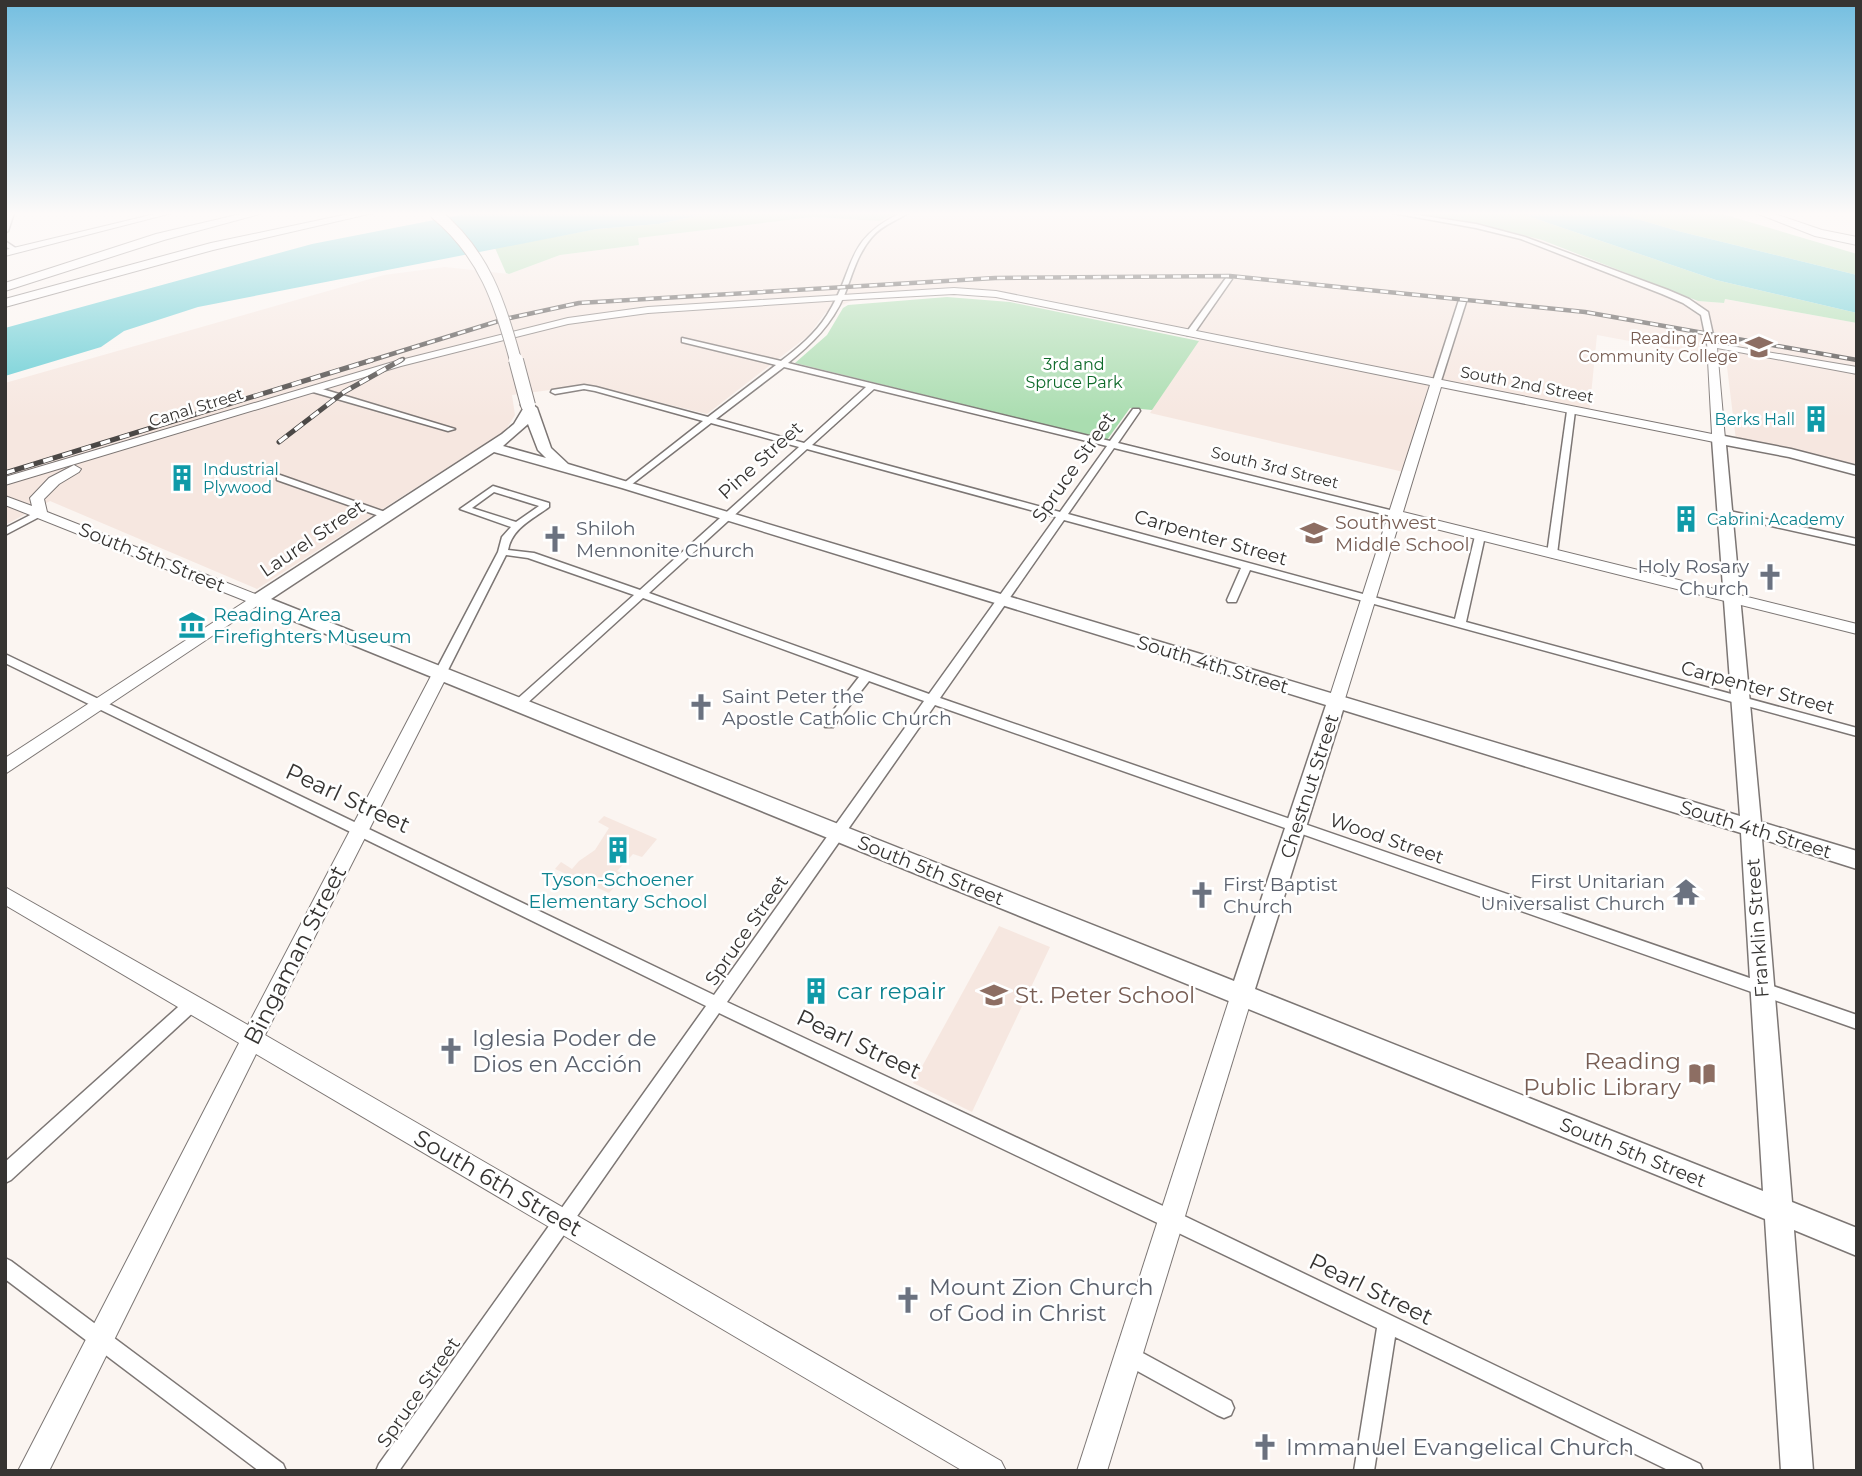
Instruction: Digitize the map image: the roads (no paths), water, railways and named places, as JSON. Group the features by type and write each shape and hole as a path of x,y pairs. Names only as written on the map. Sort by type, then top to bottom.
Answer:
{"highway":[{"path":"5,288 27,282"},
{"path":"5,301 65,282"},
{"path":"5,301 77,282"}],"main road":[{"path":"489,282 529,407"},
{"name":"Laurel Street","path":"258,600 385,514 492,447 520,426 529,407"},
{"name":"South 4th Street","path":"529,407 545,450 555,460 570,468"},
{"name":"South 2nd Street","path":"1719,439 1791,453 1857,471"},
{"name":"Franklin Street","path":"1719,439 1751,827 1797,1471"},
{"name":"South 4th Street","path":"492,447 730,516 1857,859"},
{"name":"South 5th Street","path":"258,600 1857,1242"},
{"name":"Chestnut Street","path":"1242,994 1336,702"}],"street":[{"path":"627,485 817,334 842,297 846,282"},
{"path":"1190,333 1226,282"},
{"path":"1639,282 1686,301 1705,314 1711,344 1857,371"},
{"name":"South 2nd Street","path":"842,297 954,291 987,292 1719,439"},
{"name":"Canal Street","path":"5,481 103,454 397,364 568,321 648,310 842,297"},
{"name":"Chestnut Street","path":"1336,702 1462,302"},
{"name":"South 3rd Street","path":"685,340 1857,629"},
{"name":"Franklin Street","path":"1711,344 1719,439"},
{"name":"Pine Street","path":"519,704 872,386"},
{"name":"Carpenter Street","path":"555,392 584,387 596,389 1857,732"},
{"path":"316,390 451,429"},
{"name":"Spruce Street","path":"386,1471 1136,411"},
{"path":"1552,554 1571,411"},
{"path":"5,532 40,513 37,498 54,481 103,454"},
{"path":"280,478 385,514"},
{"path":"493,489 546,505 519,526 465,509 493,489"},
{"name":"South 5th Street","path":"5,500 258,600"},
{"path":"1725,513 1857,542"},
{"name":"Bingaman Street","path":"33,1471 503,552 502,542 519,526"},
{"path":"1460,623 1480,536"},
{"name":"Wood Street","path":"503,552 530,555 932,699 1857,1022"},
{"path":"1232,600 1247,565"},
{"name":"Laurel Street","path":"5,767 258,600"},
{"name":"Pearl Street","path":"5,658 717,1004 1172,1219 1693,1471"},
{"path":"829,724 867,675"},
{"name":"South 6th Street","path":"5,895 991,1471"},
{"name":"Chestnut Street","path":"1092,1471 1242,994"},
{"path":"5,1174 192,1004"},
{"path":"5,1267 276,1471"},
{"path":"1364,1471 1387,1324"},
{"path":"1128,1355 1224,1408"}],"water":[{"path":"174,282 326,282 198,307 124,331 101,347 5,376 5,328"},
{"path":"1724,282 1857,282 1857,313"}],"railway":[{"path":"366,362 505,319 579,303 930,282"},
{"path":"1288,282 1585,312 1857,360"},
{"path":"398,362 403,359"},
{"path":"5,473 372,360"},
{"path":"279,442 344,392 401,360"}],"place":[{"name":"Reading Area Community College","path":"1759,347"},
{"name":"Berks Hall","path":"1816,419"},
{"name":"Industrial Plywood","path":"182,478"},
{"name":"Cabrini Academy","path":"1686,519"},
{"name":"Southwest Middle School","path":"1314,533"},
{"name":"Shiloh Mennonite Church","path":"555,539"},
{"name":"Holy Rosary Church","path":"1770,577"},
{"name":"Reading Area Firefighters Museum","path":"192,625"},
{"name":"Saint Peter the Apostle Catholic Church","path":"701,707"},
{"name":"Tyson-Schoener Elementary School","path":"618,850"},
{"name":"First Unitarian Universalist Church","path":"1686,892"},
{"name":"First Baptist Church","path":"1202,895"},
{"name":"car repair","path":"816,991"},
{"name":"St. Peter School","path":"994,995"},
{"name":"Iglesia Poder de Dios en Acción","path":"451,1051"},
{"name":"Reading Public Library","path":"1702,1074"},
{"name":"Mount Zion Church of God in Christ","path":"908,1300"},
{"name":"Immanuel Evangelical Church","path":"1265,1447"}],"park label":[{"name":"3rd and Spruce Park","path":"1074,373"}]}
